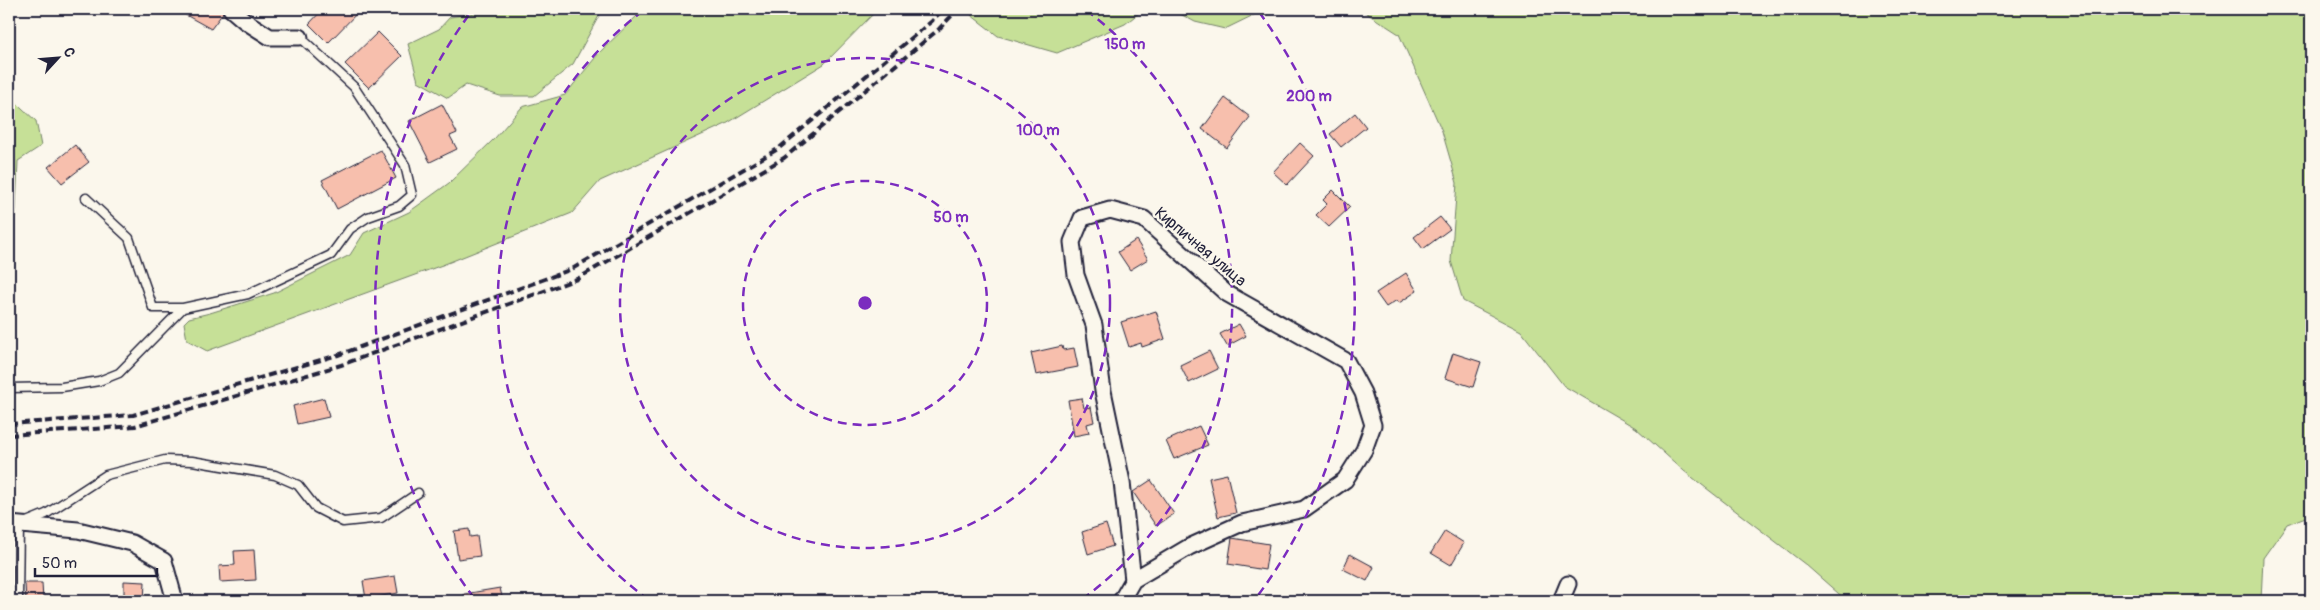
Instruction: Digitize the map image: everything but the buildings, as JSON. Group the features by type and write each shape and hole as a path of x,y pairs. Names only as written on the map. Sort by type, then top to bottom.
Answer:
{"street":[{"path":"231,9 245,21 270,37 300,37"},
{"name":"Кирпичная улица","path":"1121,601 1133,580 1189,547 1242,523 1304,509 1345,480 1364,450 1373,426 1363,393 1346,361 1226,293 1144,219 1110,210 1082,218 1072,242 1076,275 1094,324 1103,391 1122,482 1133,580"},
{"path":"14,524 78,530 132,543 164,561 175,601"},
{"path":"1562,601 1568,584"}],"lane":[{"path":"86,198 129,238 153,308 183,308 248,294 331,256 350,229 368,217 399,206 412,195 405,165 354,86 300,37"},
{"path":"9,388 62,386 99,381 119,373 183,308"},
{"path":"18,601 14,524 46,514 106,475 165,460 192,461 275,475 298,485 316,508 343,522 381,518 418,493"}],"green space":[{"path":"500,9 605,9 600,14 573,64 534,96 500,96 466,85 448,98 418,81 408,44 439,29 450,17"},
{"path":"644,9 878,9 824,64 726,124 600,181 572,213 445,264 207,351 187,340 184,323 189,318 274,293 350,255 364,233 409,212 449,183 495,138 522,107 565,95 599,53"},
{"path":"977,9 1144,9 1125,24 1057,53 998,36 971,15"},
{"path":"1171,9 1266,9 1225,29 1195,22"},
{"path":"1360,9 2311,9 2311,515 2287,524 2263,558 2261,601 1847,601 1806,565 1684,471 1636,428 1564,386 1521,331 1463,301 1451,261 1457,183 1442,131 1399,34"},
{"path":"9,96 36,121 41,146 18,161 16,209 11,240 9,239"}],"railway":[{"path":"9,424 133,415 338,355 572,269 778,149 932,21 943,9"},
{"path":"9,435 135,426 341,365 577,279 784,158 939,29 958,9"}]}
